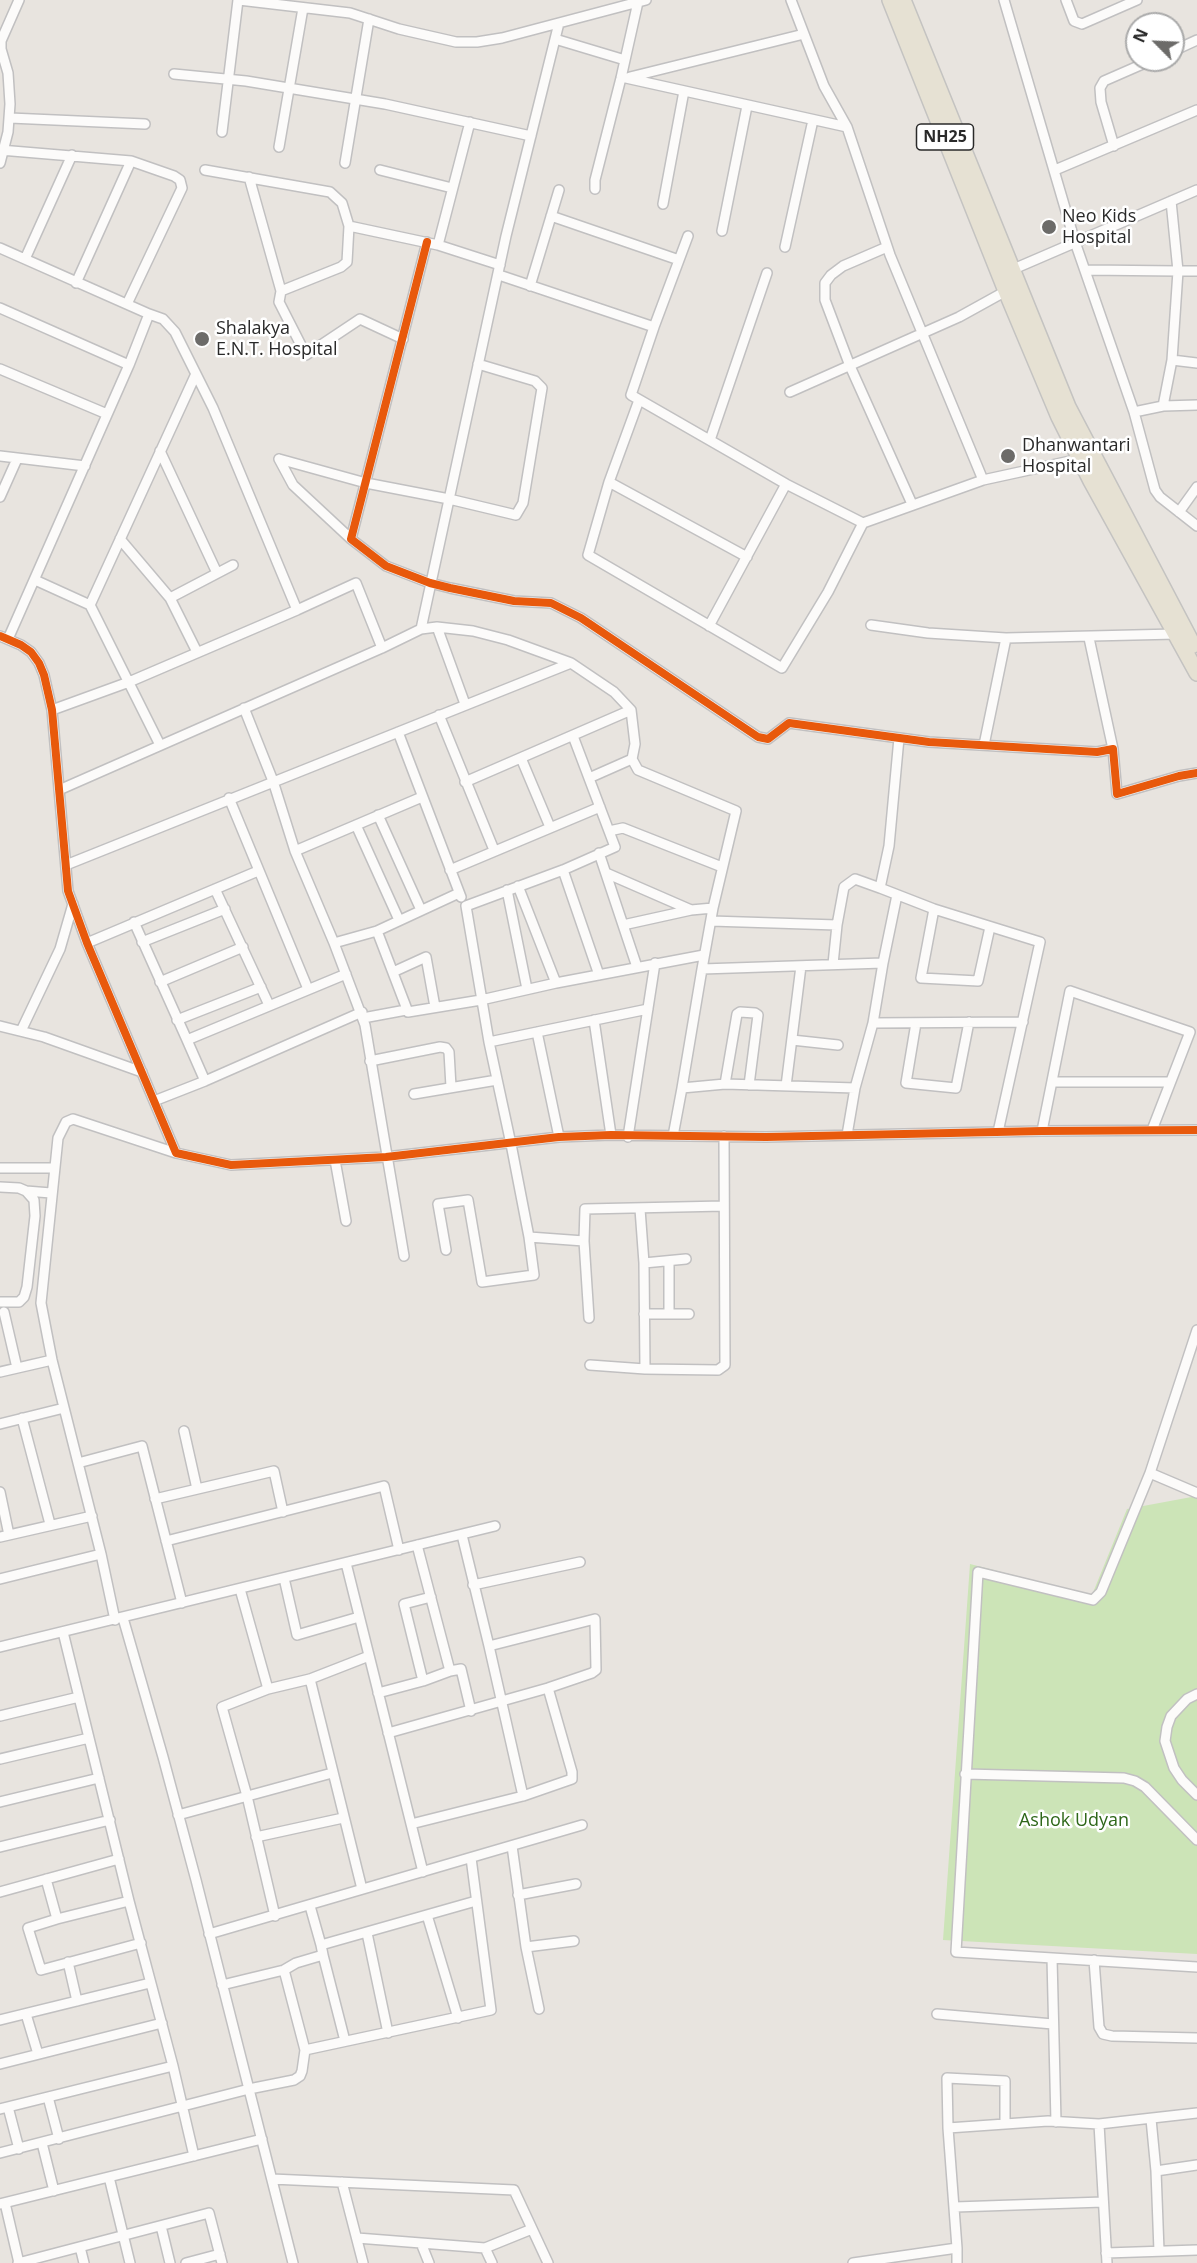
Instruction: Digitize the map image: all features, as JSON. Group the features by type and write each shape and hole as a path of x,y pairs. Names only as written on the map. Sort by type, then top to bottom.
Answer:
{"main road":[{"name":"NH25","path":"890,0 1006,272 1068,407 1086,457 1197,673"},
{"name":"NH25","path":"903,0 1006,272 1001,293 1059,417 1086,457 1197,652"}],"street":[{"path":"0,163 10,118 1,49 4,32 19,0"},
{"path":"222,132 227,79 239,0 350,14 456,42 477,42 502,38 642,1"},
{"path":"791,0 824,86 847,127 887,247 983,480"},
{"path":"1004,0 1075,242 1134,412 1155,490 1160,497 1197,526"},
{"path":"1066,0 1074,21 1082,24 1137,0"},
{"path":"595,189 595,180 624,78 624,60 642,1"},
{"path":"279,147 303,8"},
{"path":"345,163 369,19"},
{"path":"421,629 478,364 559,22"},
{"path":"624,78 804,34"},
{"path":"555,39 624,60"},
{"path":"1114,146 1101,102 1100,88 1104,81 1125,72"},
{"path":"174,74 227,79 356,99 531,136"},
{"path":"624,78 847,127"},
{"path":"663,204 684,91"},
{"path":"722,231 747,106"},
{"path":"1055,170 1197,110"},
{"path":"10,118 145,124"},
{"path":"785,247 813,120"},
{"path":"438,245 470,122"},
{"path":"2,150 130,161 180,180 182,188 127,304"},
{"path":"25,259 72,155"},
{"path":"76,283 130,161"},
{"path":"205,170 330,192 342,203 349,226 346,262 341,267 281,291"},
{"path":"380,170 452,188"},
{"path":"249,177 281,291 279,302 306,355 360,319 403,339"},
{"path":"530,286 559,190"},
{"path":"1006,272 1197,190"},
{"path":"1184,195 1197,198"},
{"path":"1163,406 1172,360 1178,271 1171,201"},
{"path":"551,216 679,260"},
{"path":"349,226 438,245 500,270 530,286 654,327"},
{"path":"688,236 654,327 632,395 786,484 863,523"},
{"path":"351,539 427,242"},
{"path":"887,247 843,266 831,274 825,283 825,300 850,366 912,504"},
{"path":"0,248 170,325 213,408 297,610"},
{"path":"1086,270 1197,271"},
{"path":"710,440 767,273"},
{"path":"790,392 958,317 1001,293"},
{"path":"0,308 129,364"},
{"path":"149,314 35,580 4,638 31,652 39,663 52,710 68,891 87,943 176,1153"},
{"path":"1172,360 1197,363"},
{"path":"478,364 535,381 542,387 523,503 516,515 366,483 279,459 293,485 351,539 386,566 429,585 514,601 551,603 581,618 758,737 768,739 789,723 899,738 1097,752 1113,749"},
{"path":"0,369 107,414"},
{"path":"90,605 195,376"},
{"path":"639,400 609,482 588,555 782,668 828,592 863,523 983,480 1086,457"},
{"path":"1134,412 1163,406 1197,405"},
{"path":"160,451 217,573"},
{"path":"0,456 85,466"},
{"path":"0,497 17,459"},
{"path":"609,482 747,557"},
{"path":"709,626 786,484"},
{"path":"1179,512 1197,487"},
{"path":"120,538 170,598 197,652"},
{"path":"170,598 233,565"},
{"path":"35,580 90,605 160,745"},
{"path":"52,710 129,682 356,583 381,648"},
{"path":"871,625 928,633 1006,638 1089,638 1176,634"},
{"path":"437,627 465,704"},
{"path":"59,790 421,629 437,627 473,631 508,640 571,663 614,692 631,710 635,744 632,759 638,770 736,811 713,908 673,1136"},
{"path":"984,744 1006,638"},
{"path":"1089,638 1113,749 1117,794 1197,773"},
{"path":"66,865 571,663"},
{"path":"244,708 273,781 295,851 362,1015 404,1256"},
{"path":"465,782 631,710"},
{"path":"439,715 494,850"},
{"path":"398,732 466,906 481,1000 529,1237 534,1275 482,1282 468,1200 438,1204 446,1250"},
{"path":"466,906 563,870 615,847 573,736"},
{"path":"880,888 887,854 899,738"},
{"path":"521,758 550,827"},
{"path":"589,778 632,759"},
{"path":"295,851 422,797"},
{"path":"229,798 308,989"},
{"path":"450,870 600,807"},
{"path":"378,815 421,910"},
{"path":"356,825 399,920"},
{"path":"609,831 623,828 722,867"},
{"path":"599,853 637,967"},
{"path":"563,870 598,975"},
{"path":"87,943 258,871"},
{"path":"606,873 691,910"},
{"path":"833,964 844,887 855,879 934,909 1040,942 998,1132"},
{"path":"518,886 556,983"},
{"path":"215,889 269,1005"},
{"path":"507,890 527,989"},
{"path":"334,943 377,931 459,893"},
{"path":"847,1134 855,1088 873,1023 897,895"},
{"path":"21,1031 60,949 74,904"},
{"path":"623,925 691,910 713,908"},
{"path":"142,942 225,909"},
{"path":"934,909 921,978 978,981 990,927"},
{"path":"711,921 837,925"},
{"path":"134,922 159,982 206,1081"},
{"path":"377,931 406,1010"},
{"path":"159,982 243,947"},
{"path":"154,1101 362,1015 406,1010 410,1012 481,1000 655,963 704,955"},
{"path":"393,972 426,957 435,1007"},
{"path":"628,1137 655,963"},
{"path":"702,969 883,963"},
{"path":"786,1086 801,966"},
{"path":"187,1040 346,974"},
{"path":"177,1020 261,987"},
{"path":"1042,1131 1070,991 1190,1032 1152,1130"},
{"path":"489,1042 648,1009"},
{"path":"725,1084 737,1014 755,1012 758,1015 750,1085"},
{"path":"594,1020 611,1135"},
{"path":"916,1023 906,1083 956,1088 969,1022"},
{"path":"873,1023 1023,1022"},
{"path":"0,1026 45,1037 142,1072"},
{"path":"537,1032 559,1137"},
{"path":"792,1040 838,1045"},
{"path":"370,1061 440,1047 446,1048 451,1088"},
{"path":"414,1094 497,1080"},
{"path":"1052,1082 1170,1082"},
{"path":"682,1088 725,1084 855,1088"},
{"path":"293,2263 178,1815 101,1554 52,1360 41,1303 54,1168 61,1130 66,1122 73,1119 176,1153 231,1165 386,1157 559,1137 611,1135 628,1137 1197,1130"},
{"path":"590,1365 645,1369 718,1370 725,1365 724,1136"},
{"path":"335,1160 346,1221"},
{"path":"0,1168 54,1168"},
{"path":"0,1187 51,1193"},
{"path":"17,1368 2,1307 19,1302 24,1297 27,1287 35,1215 34,1200 26,1191"},
{"path":"589,1318 584,1240 585,1209 724,1206"},
{"path":"640,1209 644,1263 645,1369"},
{"path":"529,1237 584,1240"},
{"path":"644,1263 686,1259"},
{"path":"669,1261 669,1314"},
{"path":"644,1314 688,1314"},
{"path":"1197,1330 1150,1473 1101,1592 1093,1600 978,1572 956,1952 1197,1966"},
{"path":"0,1372 52,1360"},
{"path":"0,1424 64,1408"},
{"path":"22,1418 50,1524"},
{"path":"184,1431 196,1489"},
{"path":"78,1462 142,1446 182,1603"},
{"path":"155,1499 274,1471 283,1512"},
{"path":"1150,1473 1197,1493"},
{"path":"166,1540 384,1486 399,1550"},
{"path":"0,1492 4,1536 92,1516"},
{"path":"0,1647 495,1526"},
{"path":"462,1535 523,1796"},
{"path":"417,1545 450,1671"},
{"path":"0,1579 101,1554"},
{"path":"473,1585 580,1562"},
{"path":"346,1563 423,1872"},
{"path":"284,1578 297,1635 359,1617"},
{"path":"240,1589 268,1689"},
{"path":"423,1681 404,1604 431,1597"},
{"path":"388,1733 548,1688 596,1670 595,1618 489,1646"},
{"path":"63,1632 194,2156"},
{"path":"275,1916 247,1796 222,1707 268,1689 310,1679 369,1656"},
{"path":"378,1693 461,1669 471,1711"},
{"path":"310,1679 362,1889"},
{"path":"411,1824 523,1796 572,1779 548,1688"},
{"path":"1197,1694 1187,1699 1172,1716 1167,1727 1165,1741 1174,1768 1197,1796"},
{"path":"0,1716 79,1697"},
{"path":"0,1759 89,1738"},
{"path":"178,1815 332,1773"},
{"path":"965,1773 1124,1778 1135,1781 1145,1787 1197,1839"},
{"path":"0,1802 99,1778"},
{"path":"256,1837 343,1818"},
{"path":"0,1847 110,1820"},
{"path":"209,1934 582,1825"},
{"path":"512,1846 526,1947 538,2009"},
{"path":"305,2050 491,2010 471,1858"},
{"path":"0,1892 119,1859"},
{"path":"46,1879 57,1919"},
{"path":"518,1895 576,1884"},
{"path":"129,1901 28,1928 41,1970 141,1943"},
{"path":"222,1985 284,1970 322,1950 367,1933 476,1901"},
{"path":"310,1906 345,2041"},
{"path":"427,1915 458,2018"},
{"path":"367,1933 388,2033"},
{"path":"526,1947 574,1941"},
{"path":"1052,1958 1056,2122"},
{"path":"1095,1960 1099,2027 1103,2034 1197,2038"},
{"path":"68,1962 77,2001"},
{"path":"0,2153 249,2089 294,2080 300,2076 305,2050 284,1970"},
{"path":"0,2020 150,1983"},
{"path":"26,2013 38,2054"},
{"path":"937,2014 1053,2024"},
{"path":"0,2064 162,2023"},
{"path":"19,2149 4,2108 173,2066"},
{"path":"957,2263 947,2078 1005,2081 1005,2124"},
{"path":"48,2097 59,2139"},
{"path":"948,2128 1056,2122 1099,2124 1197,2113"},
{"path":"1151,2119 1156,2171 1159,2251"},
{"path":"1099,2124 1106,2258 1159,2251 1197,2250"},
{"path":"186,2263 221,2259 209,2213 19,2263 2,2204 262,2139"},
{"path":"42,2143 54,2191"},
{"path":"1156,2171 1197,2165"},
{"path":"109,2177 130,2263"},
{"path":"272,2179 514,2190 548,2263"},
{"path":"342,2182 363,2263"},
{"path":"955,2207 1103,2202"},
{"path":"161,2226 170,2263"},
{"path":"357,2238 485,2248 532,2229"},
{"path":"421,2243 429,2263"},
{"path":"80,2247 84,2263"},
{"path":"485,2248 492,2263"},
{"path":"853,2263 957,2248"}],"green space":[{"name":"Ashok Udyan","path":"1197,1496 1197,1954 943,1940 970,1564 1092,1595 1127,1509"}],"cycle path":[{"path":"427,242 351,539 386,566 450,588 514,601 551,603 581,618 758,737 768,739 789,723 929,742 1097,752 1113,749 1117,794 1197,773"},
{"path":"0,636 31,652 44,675 52,710 68,891 87,943 176,1153 231,1165 386,1157 559,1137 611,1135 766,1137 1197,1130"}],"place":[{"name":"Neo Kids Hospital","path":"1049,227"},
{"name":"Shalakya E.N.T. Hospital","path":"202,339"},
{"name":"Dhanwantari Hospital","path":"1008,456"}]}
